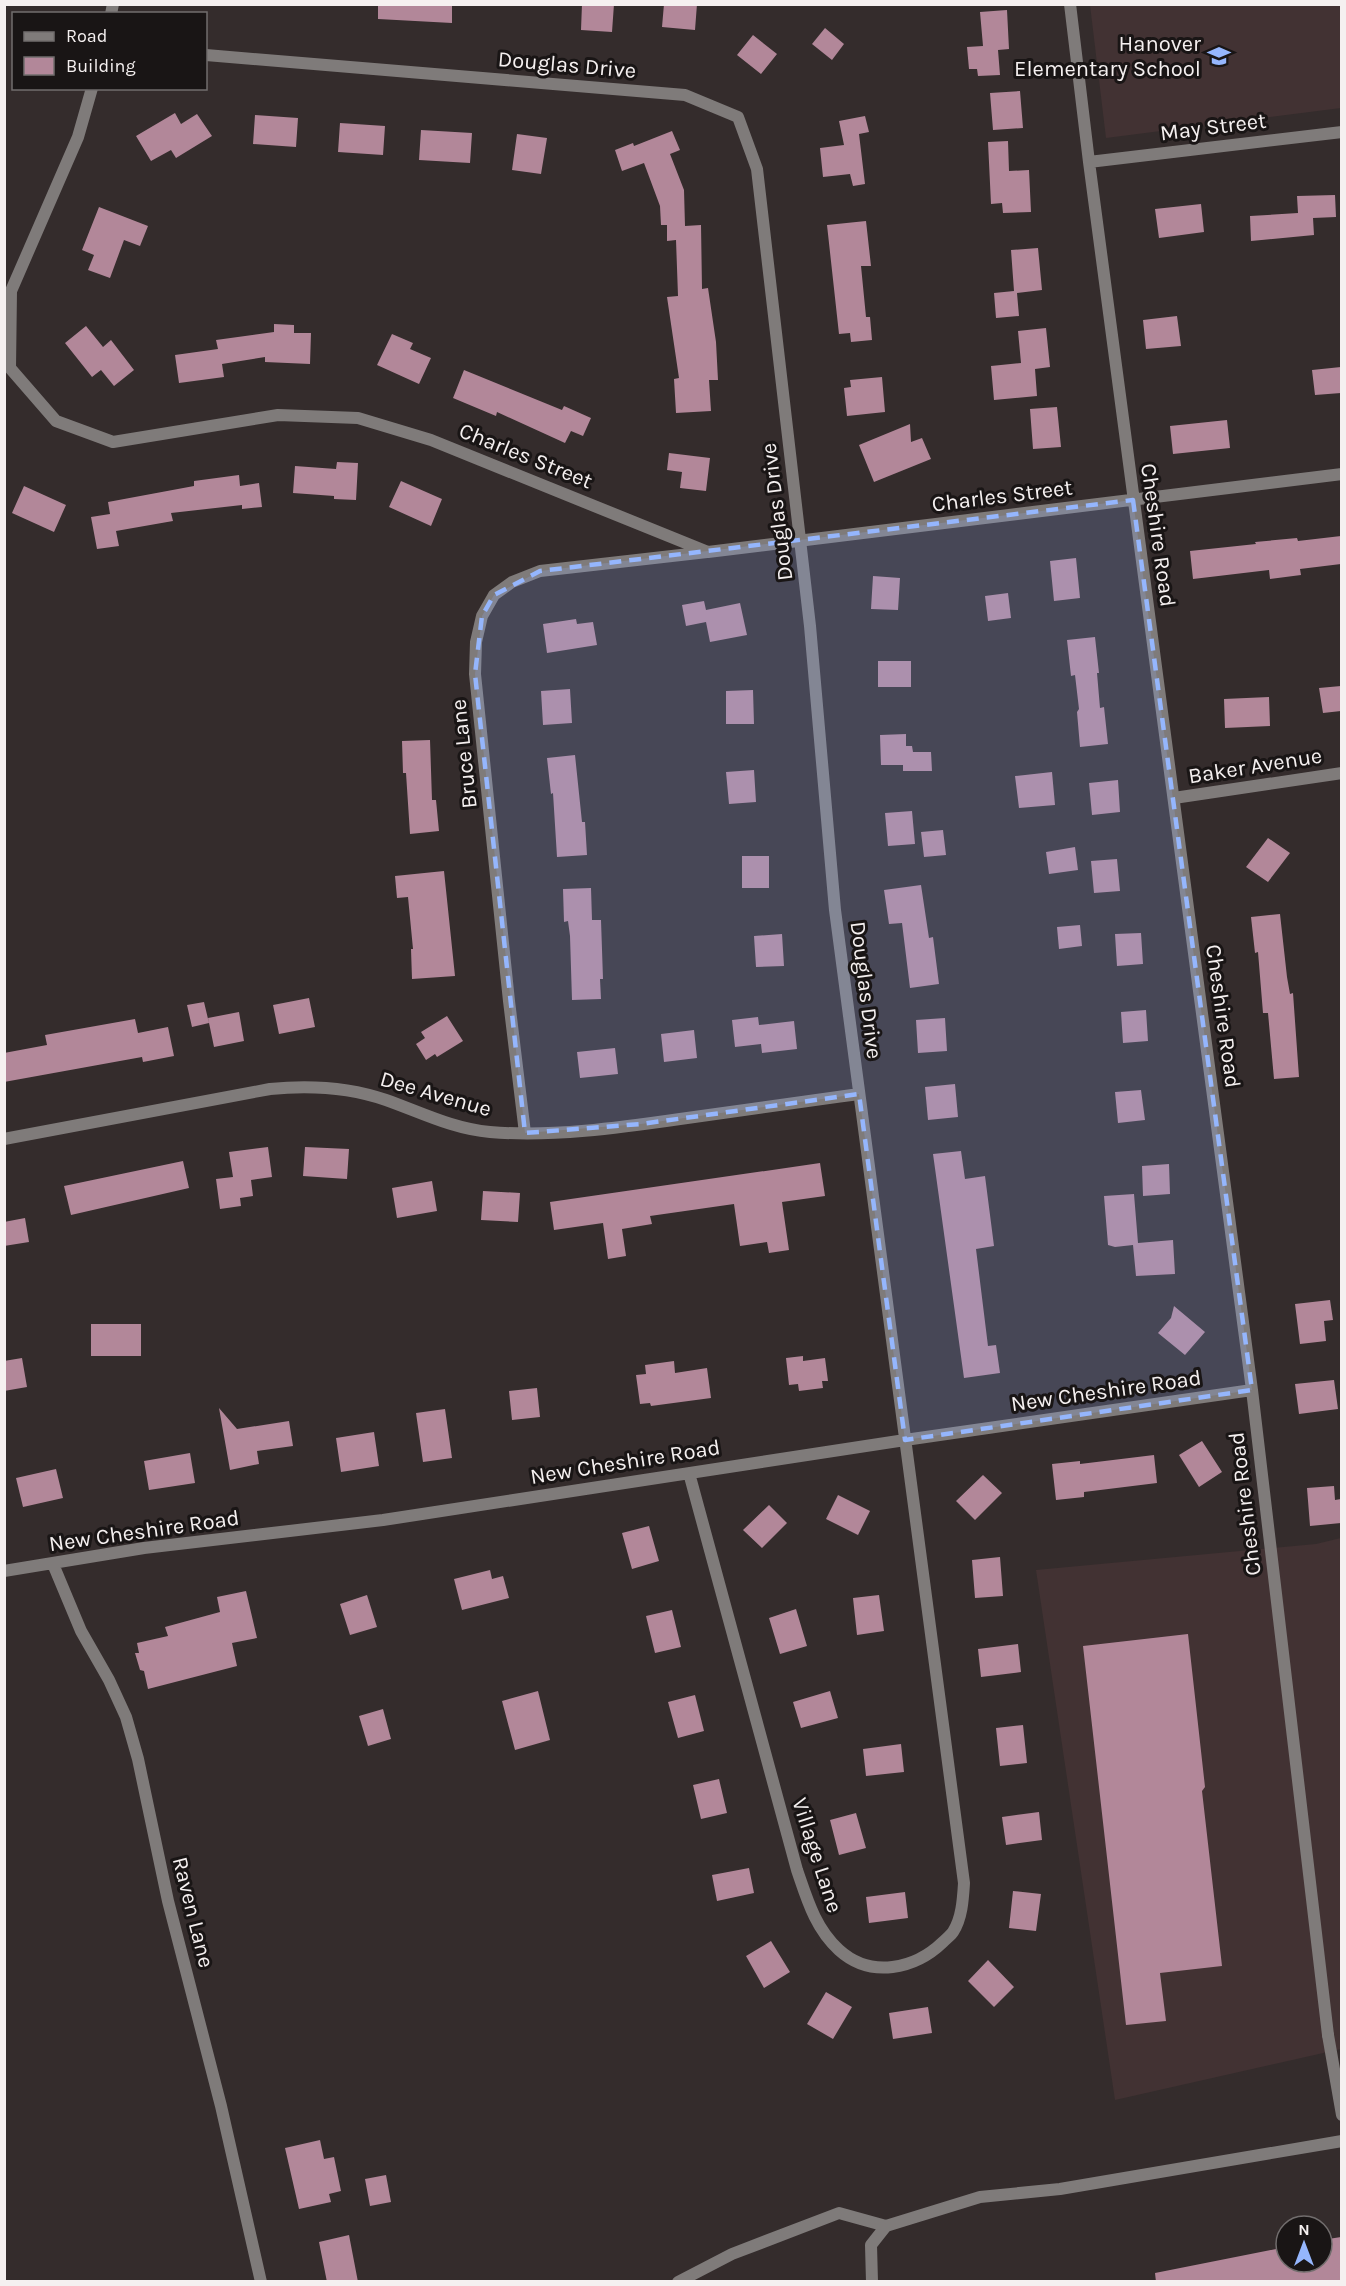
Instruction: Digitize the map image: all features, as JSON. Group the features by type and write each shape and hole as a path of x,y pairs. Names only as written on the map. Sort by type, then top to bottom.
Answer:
{"street":[{"name":"Cheshire Road","path":"1070,4 1133,500 1252,1390 1328,2035 1341,2115"},
{"name":"Douglas Drive","path":"207,55 684,95 738,117 757,169 810,626 835,910 905,1440"},
{"name":"Charles Street","path":"91,90 78,137 11,291 10,368 56,421 113,442 278,415 358,418 431,440 708,552 1341,474"},
{"name":"May Street","path":"1089,162 1341,132"},
{"name":"Bruce Lane","path":"525,1133 509,1001 476,674 476,642 482,616 494,595 512,582 540,571 708,552"},
{"name":"Baker Avenue","path":"1174,798 1341,773"},
{"name":"Dee Avenue","path":"4,1139 270,1089 308,1086 346,1089 384,1099 451,1124 488,1132 525,1133 641,1124 859,1094"},
{"name":"New Cheshire Road","path":"4,1571 144,1548 383,1520 905,1440 1252,1390"},
{"name":"Village Lane","path":"689,1473 807,1901 819,1928 840,1951 862,1964 886,1968 912,1964 933,1952 953,1932 962,1907 964,1883 905,1440"},
{"name":"Raven Lane","path":"53,1564 81,1631 109,1680 126,1717 168,1901 224,2116 261,2282"},
{"path":"678,2282 732,2254 839,2213 886,2226 980,2197 1060,2189 1341,2141"},
{"path":"872,2282 871,2245 886,2226"}],"highlighted area":[{"path":"1133,500 1252,1390 905,1440 859,1094 641,1124 525,1133 475,674 482,616 494,595 540,571"}],"shaded area":[{"name":"Hanover Elementary School","path":"1090,5 1341,5 1341,108 1106,138"},
{"path":"1341,1538 1341,2049 1115,2100 1036,1570 1316,1544"}],"building":[{"path":"378,4 452,4 452,23 378,19"},
{"path":"582,4 614,4 612,32 581,30"},
{"path":"664,4 697,4 695,30 662,27"},
{"path":"1007,10 1009,49 998,50 1000,75 978,76 977,69 969,69 967,47 983,46 980,12"},
{"path":"825,28 844,44 832,60 812,44"},
{"path":"753,35 777,54 761,74 737,55"},
{"path":"1020,91 1023,128 993,130 990,93"},
{"path":"175,113 181,124 197,114 212,136 176,158 171,150 151,161 136,136"},
{"path":"255,115 298,118 296,147 253,144"},
{"path":"865,116 869,132 859,134 865,184 853,186 850,174 823,177 820,148 844,145 839,121"},
{"path":"340,123 385,126 383,155 338,152"},
{"path":"421,130 472,133 470,163 419,160"},
{"path":"672,131 680,150 670,154 684,190 685,226 701,225 702,289 708,288 716,342 718,380 709,380 711,411 676,413 674,379 679,378 667,297 678,296 676,240 667,241 667,225 661,225 660,206 644,163 622,171 615,150 633,143 634,146"},
{"path":"517,134 547,138 541,174 512,170"},
{"path":"1008,141 1009,171 1029,170 1031,212 1003,213 1002,203 991,204 988,142"},
{"path":"1335,195 1336,217 1313,218 1314,235 1251,241 1250,216 1298,213 1297,196"},
{"path":"1201,204 1204,232 1159,238 1155,209"},
{"path":"99,207 148,226 140,246 124,240 110,278 88,270 94,255 82,250"},
{"path":"866,221 871,266 861,266 866,317 870,317 872,340 851,342 850,333 839,334 827,225"},
{"path":"1038,248 1042,290 1017,293 1019,316 996,318 994,293 1014,291 1011,250"},
{"path":"1177,316 1181,346 1146,349 1143,320"},
{"path":"274,324 294,325 294,333 311,333 310,364 265,362 265,357 222,364 224,377 179,383 175,355 218,349 216,340 274,332"},
{"path":"86,326 103,347 111,340 134,370 114,386 101,370 92,377 65,343"},
{"path":"1046,328 1050,367 1035,369 1037,396 994,400 991,366 1021,363 1018,331"},
{"path":"392,334 413,343 410,349 431,358 419,384 377,365"},
{"path":"1341,367 1341,393 1315,395 1312,370"},
{"path":"464,370 562,410 564,406 591,418 583,436 571,431 565,443 497,412 496,416 453,398"},
{"path":"882,377 885,412 847,416 844,388 851,387 850,380"},
{"path":"1057,407 1061,447 1033,449 1030,409"},
{"path":"1227,420 1230,448 1173,454 1170,426"},
{"path":"910,424 911,442 922,438 931,459 874,482 859,445"},
{"path":"669,453 710,458 706,491 680,488 682,472 667,470"},
{"path":"337,462 358,463 356,500 293,493 295,466 336,469"},
{"path":"239,475 240,486 259,483 262,507 242,509 242,505 171,513 173,521 116,531 119,546 97,549 91,517 110,514 108,502 194,486 194,481"},
{"path":"401,481 442,499 431,526 389,507"},
{"path":"24,486 66,505 54,532 12,513"},
{"path":"1341,536 1341,564 1300,569 1301,575 1270,579 1269,570 1193,579 1190,551 1256,544 1255,542 1297,538 1298,541"},
{"path":"1076,558 1080,598 1054,601 1050,561"},
{"path":"873,576 900,578 898,610 871,609"},
{"path":"1008,593 1011,618 988,621 985,596"},
{"path":"704,601 706,610 740,603 747,635 710,642 706,622 686,626 682,605"},
{"path":"576,619 577,624 593,622 597,645 547,653 543,624"},
{"path":"1095,637 1100,708 1104,707 1108,744 1080,747 1075,675 1071,676 1067,640"},
{"path":"878,661 911,661 911,687 878,687"},
{"path":"1341,686 1341,711 1323,713 1319,688"},
{"path":"570,689 572,723 543,725 541,691"},
{"path":"753,690 754,724 726,724 726,691"},
{"path":"1269,697 1270,726 1225,728 1224,699"},
{"path":"906,734 906,746 912,746 913,752 931,752 932,771 903,771 903,765 881,765 880,735"},
{"path":"430,740 432,800 436,800 439,831 410,834 402,741"},
{"path":"575,755 582,822 585,822 587,855 557,857 553,793 551,794 547,758"},
{"path":"754,770 756,802 729,804 726,772"},
{"path":"1052,772 1055,805 1019,808 1015,776"},
{"path":"1118,780 1120,812 1092,815 1089,783"},
{"path":"912,811 915,844 888,846 885,813"},
{"path":"943,830 946,855 924,857 921,832"},
{"path":"1268,838 1290,853 1268,882 1246,867"},
{"path":"1075,847 1078,870 1049,874 1046,852"},
{"path":"742,856 769,856 769,888 742,888"},
{"path":"1117,859 1120,891 1094,893 1091,861"},
{"path":"444,871 455,976 412,979 411,949 413,949 408,897 397,898 395,876"},
{"path":"921,885 929,938 933,937 939,984 910,988 902,923 889,924 884,890"},
{"path":"591,888 592,920 601,920 603,979 600,979 601,999 572,1000 570,936 568,921 564,922 563,889"},
{"path":"1280,914 1287,977 1290,994 1293,993 1299,1077 1274,1079 1268,1013 1263,1013 1258,952 1255,953 1251,917"},
{"path":"1080,925 1082,946 1059,949 1057,927"},
{"path":"1141,933 1143,964 1117,966 1115,934"},
{"path":"782,934 784,966 756,967 754,936"},
{"path":"309,998 315,1027 279,1034 273,1005"},
{"path":"204,1002 209,1023 192,1027 187,1005"},
{"path":"1146,1010 1148,1041 1123,1043 1121,1012"},
{"path":"239,1012 244,1041 214,1047 208,1018"},
{"path":"447,1016 463,1041 437,1057 435,1054 426,1060 416,1044 425,1038 421,1032"},
{"path":"758,1017 759,1025 794,1021 797,1049 762,1053 761,1044 735,1047 732,1020"},
{"path":"945,1018 947,1051 918,1053 916,1020"},
{"path":"135,1019 138,1033 168,1027 174,1056 143,1062 142,1057 4,1082 4,1053 47,1045 45,1035"},
{"path":"694,1030 697,1058 664,1062 661,1034"},
{"path":"615,1048 618,1074 580,1078 577,1052"},
{"path":"955,1084 958,1117 928,1120 925,1087"},
{"path":"1141,1090 1145,1120 1118,1123 1115,1092"},
{"path":"268,1147 272,1177 251,1180 253,1196 240,1198 241,1206 220,1209 216,1179 233,1177 229,1152"},
{"path":"305,1147 349,1149 347,1179 303,1176"},
{"path":"961,1151 965,1179 985,1176 994,1246 976,1249 988,1346 996,1345 1000,1373 964,1378 933,1154"},
{"path":"183,1161 189,1188 71,1215 64,1186"},
{"path":"820,1163 825,1196 782,1202 789,1250 769,1253 767,1242 740,1246 734,1204 650,1216 652,1224 622,1229 626,1256 608,1259 603,1223 554,1230 550,1202"},
{"path":"1169,1164 1170,1194 1143,1196 1142,1166"},
{"path":"432,1181 437,1211 397,1218 392,1188"},
{"path":"483,1191 520,1193 518,1222 481,1220"},
{"path":"1134,1194 1138,1243 1173,1240 1175,1274 1136,1276 1133,1245 1115,1247 1108,1245 1104,1196"},
{"path":"25,1218 29,1242 4,1246 4,1222"},
{"path":"1330,1300 1333,1320 1324,1321 1326,1341 1300,1344 1295,1304"},
{"path":"1174,1306 1205,1332 1185,1355 1158,1333 1171,1318"},
{"path":"91,1324 141,1324 141,1356 91,1356"},
{"path":"803,1356 803,1361 825,1358 828,1381 822,1381 823,1388 799,1391 798,1384 789,1385 786,1358"},
{"path":"22,1358 27,1387 4,1391 4,1361"},
{"path":"674,1361 675,1373 707,1368 711,1398 651,1406 650,1403 640,1404 636,1375 646,1374 645,1365"},
{"path":"1334,1380 1338,1409 1299,1414 1295,1384"},
{"path":"537,1388 540,1417 512,1420 509,1391"},
{"path":"219,1408 237,1429 289,1421 293,1446 257,1451 259,1464 230,1470"},
{"path":"445,1409 452,1458 423,1462 416,1413"},
{"path":"374,1432 379,1466 341,1472 336,1438"},
{"path":"1202,1441 1222,1472 1199,1487 1179,1455"},
{"path":"190,1453 195,1483 149,1490 144,1461"},
{"path":"1154,1455 1157,1483 1084,1492 1084,1497 1056,1500 1052,1464 1080,1461 1080,1464"},
{"path":"56,1469 63,1498 23,1507 16,1478"},
{"path":"983,1475 1002,1493 975,1520 956,1501"},
{"path":"1334,1486 1335,1500 1341,1499 1341,1523 1310,1526 1307,1488"},
{"path":"838,1495 870,1511 858,1535 826,1519"},
{"path":"769,1505 787,1523 762,1548 743,1530"},
{"path":"649,1526 659,1561 632,1569 622,1533"},
{"path":"1000,1557 1003,1596 975,1598 972,1560"},
{"path":"490,1570 492,1579 503,1576 509,1598 462,1610 454,1579"},
{"path":"246,1591 257,1638 232,1643 237,1666 148,1689 144,1671 140,1670 135,1653 139,1653 137,1643 168,1636 165,1627 220,1612 217,1597"},
{"path":"367,1595 377,1627 350,1635 340,1604"},
{"path":"879,1595 884,1631 857,1635 853,1598"},
{"path":"796,1609 807,1646 780,1654 769,1618"},
{"path":"672,1610 681,1647 655,1653 646,1616"},
{"path":"1188,1634 1205,1787 1202,1791 1222,1966 1160,1973 1166,2021 1126,2025 1083,1646"},
{"path":"1018,1644 1021,1672 981,1677 978,1649"},
{"path":"538,1691 550,1740 515,1750 502,1701"},
{"path":"830,1691 838,1718 801,1728 793,1702"},
{"path":"695,1695 704,1731 678,1738 668,1702"},
{"path":"383,1709 391,1739 368,1746 359,1716"},
{"path":"1023,1725 1027,1763 1000,1766 996,1728"},
{"path":"901,1744 904,1772 866,1776 863,1749"},
{"path":"719,1779 727,1813 701,1819 693,1785"},
{"path":"1039,1812 1042,1840 1006,1845 1002,1817"},
{"path":"856,1813 866,1848 839,1855 830,1820"},
{"path":"749,1868 754,1893 717,1901 712,1875"},
{"path":"1013,1891 1041,1894 1036,1931 1009,1928"},
{"path":"905,1892 908,1918 869,1923 866,1897"},
{"path":"771,1941 790,1972 764,1988 746,1956"},
{"path":"988,1960 1014,1987 994,2007 968,1981"},
{"path":"826,1992 852,2007 833,2039 807,2024"},
{"path":"928,2007 932,2033 893,2039 889,2013"},
{"path":"320,2140 324,2159 334,2157 341,2191 329,2194 331,2202 299,2209 285,2148"},
{"path":"386,2175 391,2202 370,2206 365,2179"},
{"path":"349,2235 358,2282 327,2282 319,2242"},
{"path":"1341,2237 1341,2282 1156,2282 1155,2273 1274,2249 1274,2274 1334,2274 1334,2238"}],"place":[{"name":"Hanover Elementary School","path":"1219,56"}]}
